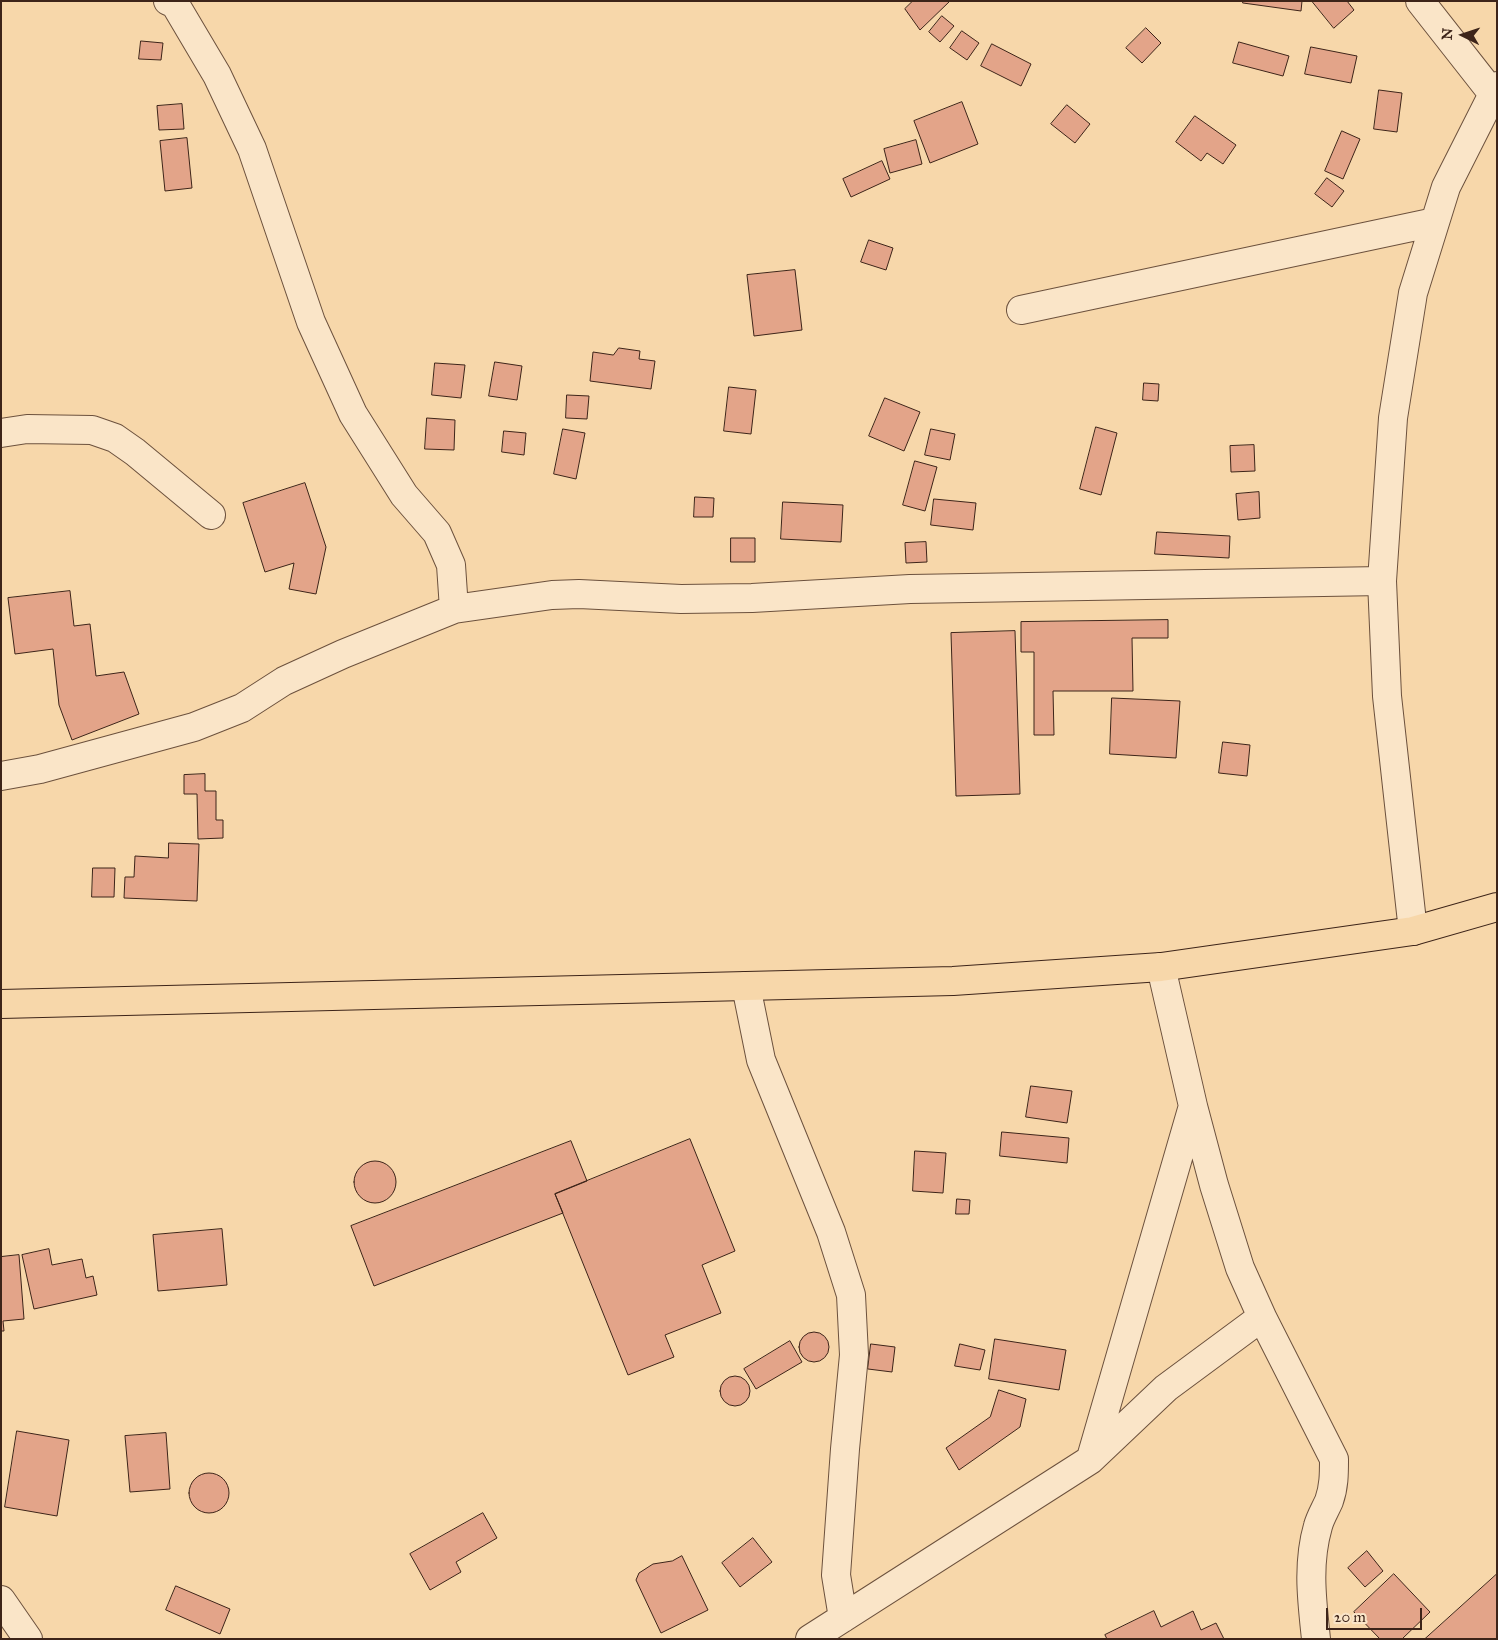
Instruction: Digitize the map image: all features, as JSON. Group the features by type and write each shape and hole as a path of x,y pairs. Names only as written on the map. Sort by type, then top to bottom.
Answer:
{"main road":[{"path":"1,1004 953,981 1161,966 1413,931 1497,907"}],"street":[{"path":"168,1 175,4 217,75 252,149 311,322 353,414 404,495 437,532 451,565 454,609"},
{"path":"1413,931 1387,696 1382,581 1393,418 1413,293 1435,222 1446,187 1495,90 1420,1"},
{"path":"1021,310 1435,222"},
{"path":"1,433 27,429 92,430 115,438 135,452 211,515"},
{"path":"1,776 40,769 194,727 242,708 284,681 343,654 454,609 552,595 580,594 681,599 752,598 910,589 1382,581"},
{"path":"1161,966 1193,1106 1214,1185 1240,1268 1262,1317 1334,1459 1335,1480 1330,1499 1318,1525 1312,1558 1311,1594 1316,1639"},
{"path":"746,986 761,1060 832,1232 851,1295 854,1355 836,1575 842,1618"},
{"path":"1090,1460 1193,1106"},
{"path":"810,1639 1090,1460 1166,1388 1262,1317"},
{"path":"1,1600 28,1639"}],"building":[{"path":"913,1 950,1 920,30 905,9"},
{"path":"1243,1 1302,1 1301,11 1243,3"},
{"path":"1312,1 1347,1 1354,10 1334,28"},
{"path":"942,16 954,26 940,42 929,32"},
{"path":"1146,28 1161,43 1142,63 1126,48"},
{"path":"962,31 979,43 967,60 950,48"},
{"path":"141,41 163,43 161,60 139,59"},
{"path":"1239,42 1289,56 1283,76 1233,63"},
{"path":"992,44 1031,64 1021,86 981,66"},
{"path":"1311,47 1357,56 1351,83 1305,74"},
{"path":"1379,90 1402,93 1397,132 1374,129"},
{"path":"962,102 978,144 930,163 914,121"},
{"path":"182,104 184,129 159,130 157,106"},
{"path":"1067,105 1090,124 1075,143 1051,124"},
{"path":"1195,116 1236,145 1223,164 1207,153 1201,161 1176,142"},
{"path":"1342,131 1360,139 1343,179 1325,171"},
{"path":"187,138 192,188 165,191 160,141"},
{"path":"916,140 922,164 890,173 884,149"},
{"path":"882,161 890,179 851,197 843,179"},
{"path":"1327,178 1344,191 1332,207 1315,194"},
{"path":"869,240 893,248 886,270 861,262"},
{"path":"795,270 802,330 754,336 747,275"},
{"path":"619,348 640,351 639,359 655,361 651,389 590,381 593,352 613,355"},
{"path":"495,362 522,366 517,400 489,396"},
{"path":"435,363 465,365 461,398 432,395"},
{"path":"1144,383 1159,384 1158,401 1143,400"},
{"path":"729,387 756,390 751,434 724,431"},
{"path":"567,395 589,396 587,419 566,418"},
{"path":"885,398 920,412 904,451 869,436"},
{"path":"427,418 455,420 454,450 425,449"},
{"path":"1096,427 1117,433 1101,495 1080,489"},
{"path":"563,429 585,433 576,479 554,474"},
{"path":"931,429 955,434 950,460 925,455"},
{"path":"504,431 526,433 524,455 502,452"},
{"path":"1254,445 1255,471 1231,472 1230,446"},
{"path":"915,461 937,467 925,511 903,505"},
{"path":"305,483 326,547 316,594 289,589 294,563 265,572 243,503"},
{"path":"1259,492 1260,518 1238,520 1236,494"},
{"path":"695,497 714,498 713,517 694,517"},
{"path":"934,499 976,503 973,530 931,525"},
{"path":"783,502 843,505 841,542 781,539"},
{"path":"1157,532 1230,536 1229,558 1155,554"},
{"path":"731,538 755,538 755,562 731,562"},
{"path":"926,542 927,562 906,563 905,543"},
{"path":"70,591 74,626 90,624 96,676 124,672 139,714 72,740 59,705 53,649 15,654 8,598"},
{"path":"1168,620 1168,638 1132,638 1133,691 1053,691 1054,735 1034,735 1034,652 1021,652 1021,622"},
{"path":"1015,631 1020,794 956,796 951,633"},
{"path":"1112,698 1180,701 1176,758 1110,754"},
{"path":"1223,742 1250,745 1247,776 1219,773"},
{"path":"205,774 205,791 216,791 216,820 223,820 223,838 198,839 197,794 184,794 184,775"},
{"path":"169,843 199,844 197,901 124,898 125,877 134,877 135,856 168,858"},
{"path":"93,868 115,868 114,897 92,897"},
{"path":"1031,1086 1072,1091 1067,1123 1026,1117"},
{"path":"1002,1132 1069,1138 1067,1163 1000,1156"},
{"path":"690,1139 735,1251 702,1265 721,1313 665,1335 674,1357 628,1375 555,1194"},
{"path":"571,1141 587,1181 555,1194 563,1213 374,1286 351,1226"},
{"path":"915,1151 946,1153 943,1193 913,1191"},
{"path":"375,1161 390,1167 396,1182 390,1197 375,1203 360,1197 354,1182 360,1167"},
{"path":"957,1199 970,1200 969,1214 956,1214"},
{"path":"222,1229 227,1285 158,1291 153,1235"},
{"path":"49,1249 52,1265 82,1259 86,1278 93,1276 97,1295 34,1309 22,1255"},
{"path":"19,1255 24,1319 3,1321 4,1331 1,1331 1,1257"},
{"path":"814,1332 825,1336 829,1347 825,1358 814,1362 803,1358 799,1347 803,1336"},
{"path":"995,1339 1066,1350 1059,1390 989,1379"},
{"path":"790,1341 802,1362 756,1389 744,1369"},
{"path":"871,1344 895,1347 892,1372 868,1369"},
{"path":"960,1344 985,1350 980,1370 955,1366"},
{"path":"735,1376 746,1380 750,1391 746,1402 735,1406 724,1402 720,1391 724,1380"},
{"path":"999,1390 1026,1399 1020,1427 959,1470 946,1448 990,1417"},
{"path":"17,1431 69,1440 57,1516 5,1507"},
{"path":"166,1433 170,1489 130,1492 125,1436"},
{"path":"209,1473 223,1479 229,1493 223,1507 209,1513 195,1507 189,1493 195,1479"},
{"path":"483,1513 497,1538 456,1562 461,1572 430,1590 410,1554"},
{"path":"753,1538 772,1562 740,1587 722,1563"},
{"path":"1367,1551 1383,1571 1365,1587 1348,1568"},
{"path":"682,1556 708,1610 661,1633 636,1580 639,1573 653,1564 672,1561"},
{"path":"1394,1574 1430,1612 1402,1639 1380,1639 1354,1612"},
{"path":"1497,1574 1497,1639 1425,1639"},
{"path":"176,1586 230,1609 220,1634 166,1610"},
{"path":"1154,1611 1161,1627 1193,1611 1201,1630 1216,1623 1224,1639 1107,1639 1105,1635"}]}
